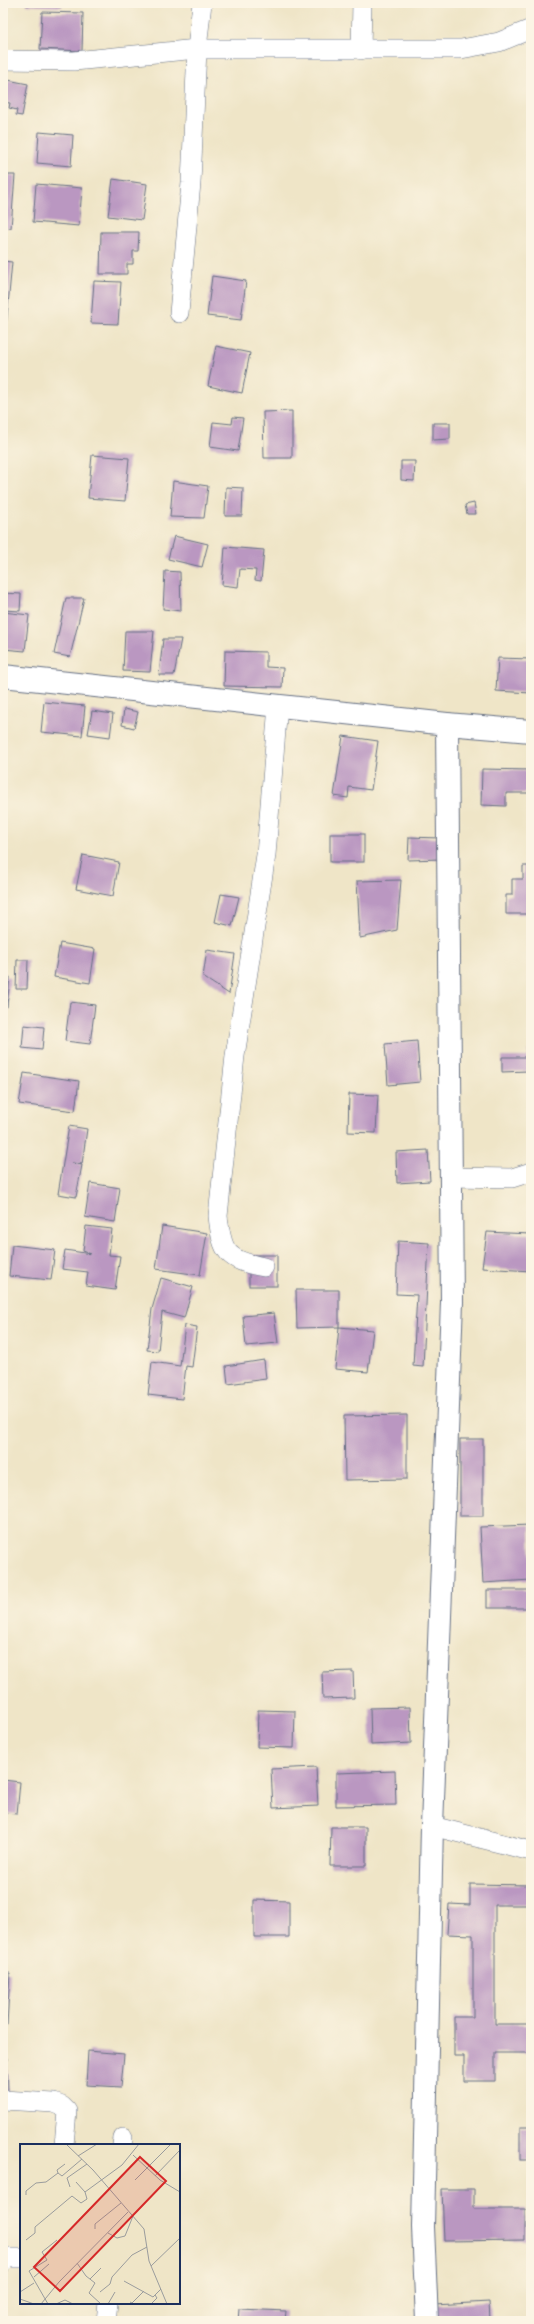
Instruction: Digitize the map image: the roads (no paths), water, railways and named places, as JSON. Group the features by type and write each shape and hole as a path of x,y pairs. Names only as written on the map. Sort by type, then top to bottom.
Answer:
{"street":[{"path":"179,314 191,183 197,49 202,3"},
{"path":"362,3 362,50"},
{"path":"3,60 74,61 197,49 462,49 499,42 531,29"},
{"path":"3,676 447,724 531,731"},
{"path":"264,1267 247,1264 228,1253 221,1241 218,1216 235,1056 266,855 278,705"},
{"path":"427,2321 423,2227 432,1826 452,1302 447,724"},
{"path":"451,1177 512,1178 531,1172"},
{"path":"432,1826 531,1851"},
{"path":"3,2100 54,2103 62,2106 66,2112 64,2144"},
{"path":"3,2262 8,2258 20,2258"},
{"path":"106,2321 108,2304"}]}
